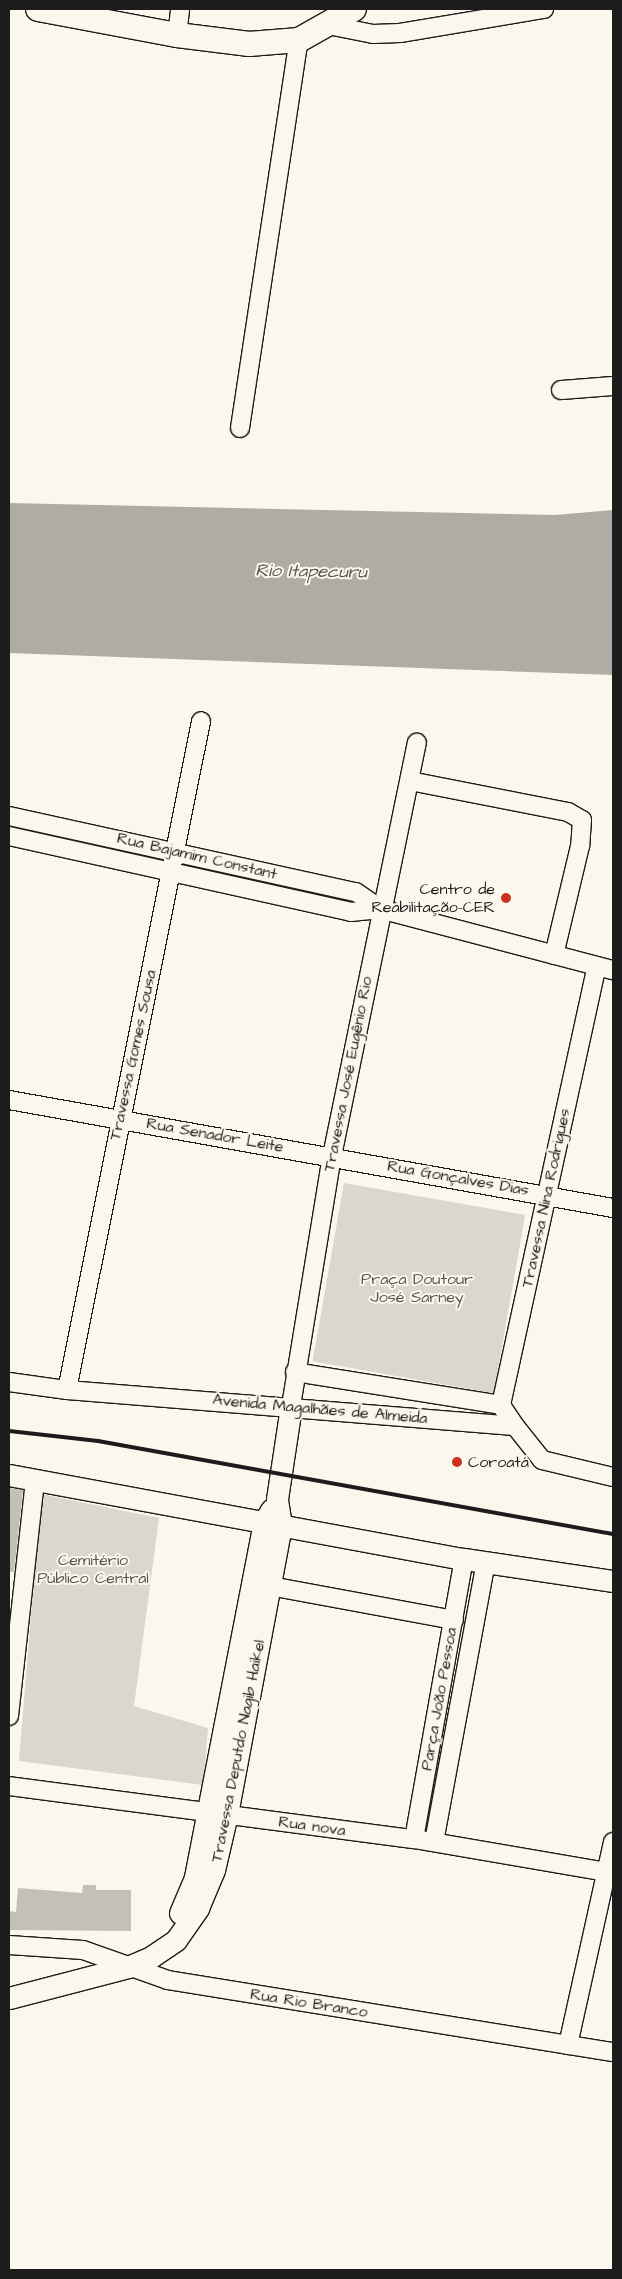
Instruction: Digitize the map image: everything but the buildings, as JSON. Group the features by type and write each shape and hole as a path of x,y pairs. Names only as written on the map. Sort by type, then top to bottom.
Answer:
{"main road":[{"path":"38,9 177,36 249,44 299,40 354,9"}],"street":[{"path":"177,36 180,9"},
{"path":"328,24 373,34 400,33 544,9"},
{"path":"240,428 299,40"},
{"path":"561,390 613,386"},
{"name":"Travessa Gomes Sousa","path":"67,1390 201,721"},
{"name":"Travessa José Eugênio Rio","path":"291,1406 295,1372 332,1156 380,910 417,743"},
{"path":"410,781 568,812 582,820 582,828 554,954"},
{"name":"Rua Bajamim Constant","path":"9,816 176,850 356,892 380,910"},
{"name":"Rua Bajamim Constant","path":"9,836 350,912 380,910 605,968"},
{"name":"Travessa Nina Rodrigues","path":"501,1405 546,1194 605,968"},
{"name":"Rua Senador Leite","path":"9,1100 332,1156"},
{"name":"Rua Gonçalves Dias","path":"332,1156 546,1194 613,1208"},
{"path":"295,1372 501,1405 542,1460 613,1477"},
{"name":"Avenida Magalhães de Almeida","path":"9,1382 67,1390 291,1406 515,1426"},
{"name":"Travessa Deputdo Nagib Haikel","path":"218,1813 273,1524 291,1406"},
{"path":"9,1475 464,1559 613,1581"},
{"path":"9,1716 36,1481"},
{"name":"Travessa Deputdo Nagib Haikel","path":"9,1998 90,1976 122,1964 158,1939 178,1918 218,1813 270,1586 273,1524"},
{"name":"Parça João Pessoa","path":"414,1839 464,1559"},
{"name":"Parça João Pessoa","path":"434,1842 486,1562"},
{"path":"270,1586 454,1620"},
{"name":"Rua nova","path":"9,1786 414,1839 610,1872"},
{"path":"568,2044 610,1872 613,1842"},
{"name":"Rua Rio Branco","path":"9,1945 83,1950 177,1981 613,2052"}],"green space":[{"name":"Praça Doutour José Sarney","path":"344,1183 525,1215 494,1393 313,1361"},
{"name":"Cemitério Público Central","path":"41,1494 159,1518 134,1706 208,1728 203,1785 19,1761"}],"water":[{"name":"Rio Itapecuru","path":"9,503 555,515 613,510 613,675 9,653"}],"railway":[{"path":"9,1431 98,1441 613,1534"}],"place":[{"name":"Centro de Reabilitação-CER","path":"506,898"},
{"name":"Coroatá","path":"457,1462"}]}
